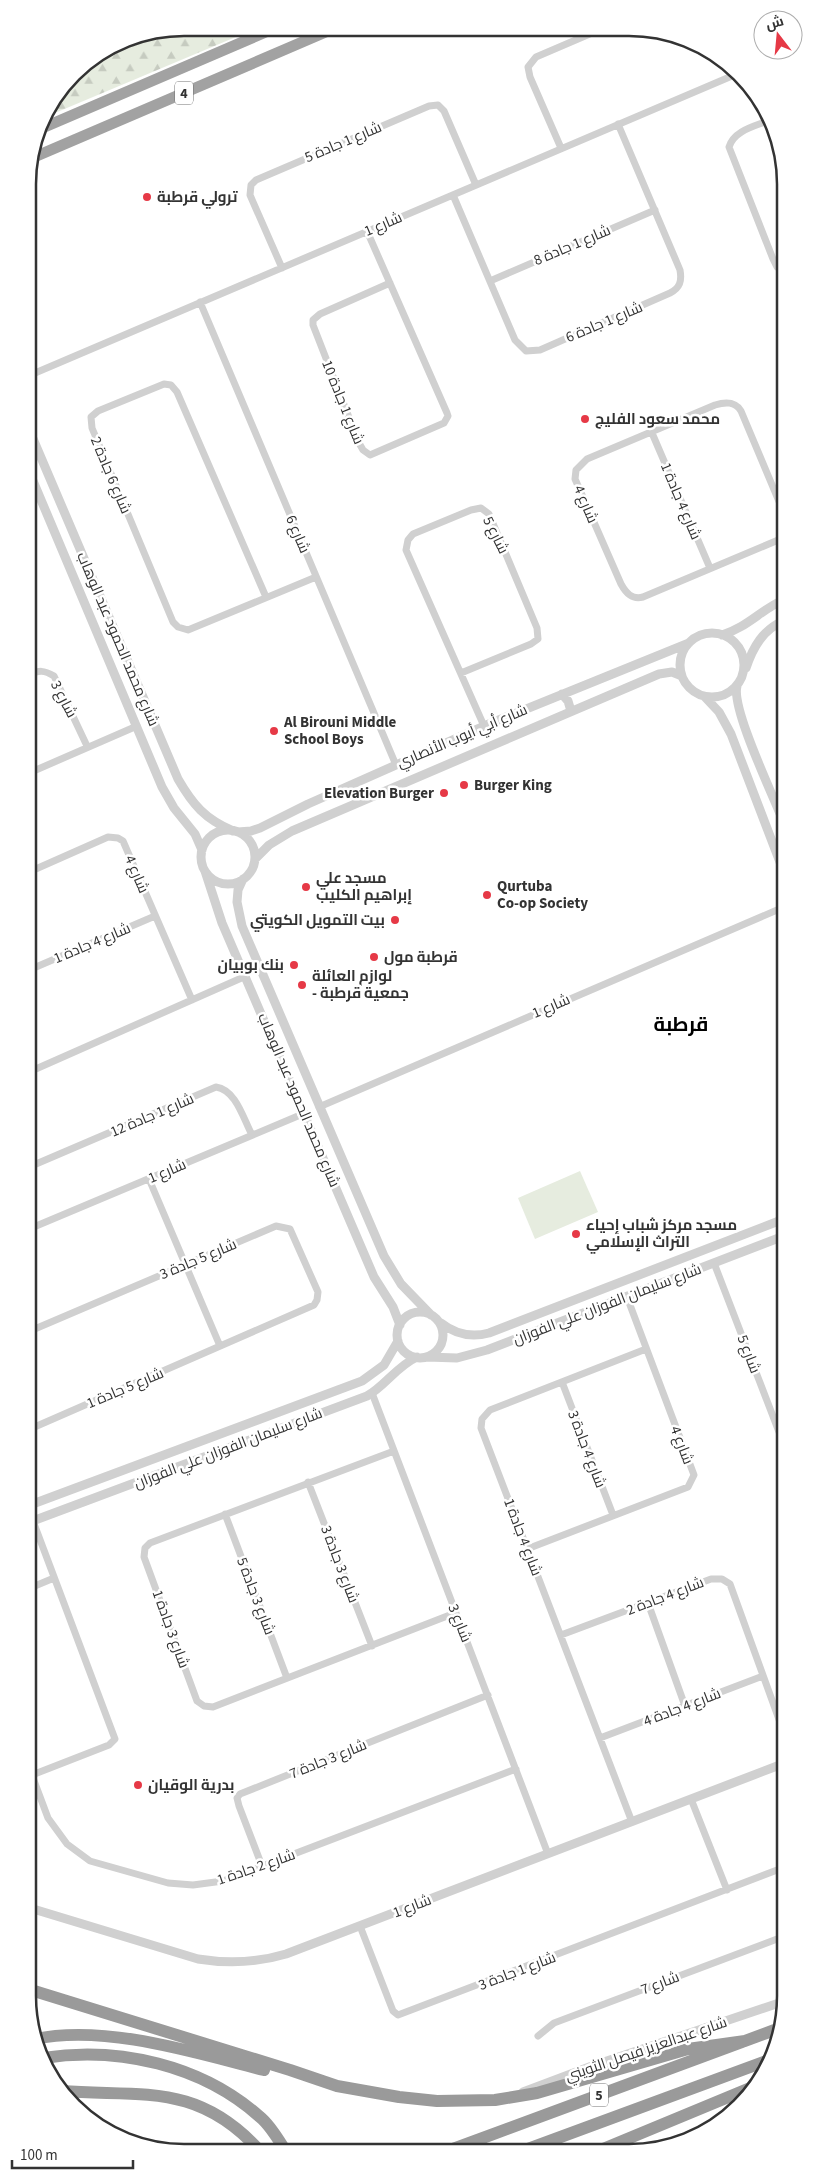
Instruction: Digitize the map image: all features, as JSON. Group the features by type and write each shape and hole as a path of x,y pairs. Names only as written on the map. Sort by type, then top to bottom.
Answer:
{"highway":[{"name":"4","path":"49,125 254,37"},
{"name":"4","path":"39,155 315,37"},
{"path":"36,1992 290,2070 318,2081"},
{"name":"5","path":"469,2144 773,2031"},
{"path":"43,2038 81,2036 124,2038 165,2045 280,2074 357,2090 420,2100 454,2101 507,2099 537,2093 688,2049 745,2041"},
{"path":"51,2058 126,2057 159,2064 196,2076 237,2099 261,2118 280,2144"},
{"name":"5","path":"544,2144 760,2064"},
{"path":"72,2091 127,2092 158,2095 185,2101 226,2121 252,2144"},
{"path":"617,2144 741,2092"}],"street":[{"path":"561,148 530,77 528,67 536,57 585,36"},
{"name":"شارع 1","path":"37,372 730,77"},
{"name":"شارع 1 جادة 5","path":"282,268 250,194 251,185 256,180 420,110 438,105 444,112 476,185"},
{"path":"763,123 739,133 733,138 729,147 777,267"},
{"name":"شارع 1 جادة 6","path":"452,194 517,344 526,351 540,350 677,289 681,278 680,270 618,124"},
{"name":"شارع 1 جادة 8","path":"490,281 655,210"},
{"name":"شارع 1 جادة 10","path":"367,231 390,283 448,416 444,423 370,455 363,450 359,443 313,325 313,320 320,314 390,283"},
{"name":"شارع 6","path":"200,302 396,764"},
{"name":"شارع 6 جادة 2","path":"266,597 177,392 171,385 164,384 98,411 91,417 92,428 173,622 178,627 188,630 316,576"},
{"name":"شارع 4","path":"777,496 741,411 736,405 729,403 718,404 581,463 575,474 579,488 621,584 631,596 643,597 777,541"},
{"name":"شارع 4 جادة 1","path":"652,433 710,568"},
{"name":"شارع محمد الحمود عبد الوهاب","path":"37,448 137,684 188,795 208,818 236,831"},
{"name":"شارع محمد الحمود عبد الوهاب","path":"37,496 114,669 162,787 178,813 195,834 202,850"},
{"name":"شارع 5","path":"461,674 532,644 538,639 537,628 489,514 481,508 471,510 413,534 408,540 406,550 484,726"},
{"path":"777,603 743,627 722,635 705,634 689,643 680,660 682,676 689,688 704,696 719,712 731,734 777,851"},
{"path":"704,696 721,696 732,690 737,685 751,653 760,639 777,626"},
{"path":"722,635 735,642 741,651 744,661 744,672"},
{"name":"شارع أبي أيوب الأنصاري","path":"236,831 251,831 260,828 396,764 484,726 689,643"},
{"path":"114,669 122,669 128,662"},
{"name":"شارع 3","path":"37,672 46,671 54,676 87,746"},
{"name":"شارع أبي أيوب الأنصاري","path":"255,859 269,845 292,831 570,711 659,674 672,672 682,676"},
{"path":"122,690 128,683 137,684"},
{"path":"737,685 736,695 740,714 777,805"},
{"path":"562,694 568,701 570,711"},
{"path":"37,769 87,746 137,726"},
{"path":"236,831 249,840 254,849 255,859 250,872 243,879 225,884 212,878 205,871 201,858 202,850 209,838 216,833 236,831"},
{"name":"شارع 4","path":"37,869 108,837 118,838 123,841 192,1000"},
{"name":"شارع محمد الحمود عبد الوهاب","path":"205,871 222,923 374,1277 393,1307 400,1325"},
{"name":"شارع محمد الحمود عبد الوهاب","path":"243,879 238,890 242,926 319,1107 388,1264 410,1295 431,1315"},
{"name":"شارع 1","path":"319,1107 777,910"},
{"name":"شارع 4 جادة 1","path":"37,967 155,916"},
{"path":"37,1069 246,976"},
{"name":"شارع 1 جادة 12","path":"36,1164 216,1087 225,1089 232,1096 252,1135"},
{"name":"شارع 1","path":"36,1226 305,1113"},
{"path":"149,1178 220,1346"},
{"name":"شارع سليمان الفوزان علي الفوزان","path":"440,1323 453,1331 467,1335 488,1333 776,1222"},
{"name":"شارع 5 جادة 3","path":"36,1328 276,1226 284,1226 290,1229 318,1292 314,1306"},
{"name":"شارع سليمان الفوزان علي الفوزان","path":"428,1357 457,1358 477,1354 776,1239"},
{"name":"شارع 5","path":"714,1263 776,1425"},
{"name":"شارع 4","path":"527,1549 688,1487 694,1475 627,1297"},
{"name":"شارع 5 جادة 1","path":"36,1426 314,1306"},
{"path":"422,1312 431,1315 440,1323 443,1336 442,1344 437,1351 428,1357 417,1358 407,1353 398,1341 400,1325 405,1318 413,1313 422,1312"},
{"name":"شارع سليمان الفوزان علي الفوزان","path":"36,1503 362,1381 384,1365 398,1341"},
{"name":"شارع 4 جادة 1","path":"632,1822 481,1428 482,1419 490,1410 646,1349"},
{"name":"شارع سليمان الفوزان علي الفوزان","path":"36,1520 372,1393 401,1367 417,1358"},
{"name":"شارع 4 جادة 3","path":"562,1382 613,1515"},
{"name":"شارع 3","path":"372,1393 548,1854"},
{"name":"شارع 3 جادة 1","path":"394,1451 150,1543 145,1548 144,1557 198,1701 204,1706 213,1707 455,1613"},
{"path":"100,1479 98,1485 100,1490 109,1494"},
{"name":"شارع 3 جادة 3","path":"308,1482 372,1646"},
{"path":"80,1486 87,1493 85,1502"},
{"name":"شارع 3 جادة 5","path":"225,1514 288,1678"},
{"name":"شارع 2 جادة 1","path":"36,1535 115,1739 109,1745 36,1770"},
{"path":"36,1585 54,1578"},
{"name":"شارع 4 جادة 2","path":"560,1635 711,1579 725,1580 730,1584 776,1712"},
{"path":"648,1602 686,1706"},
{"name":"شارع 4 جادة 4","path":"600,1738 763,1676"},
{"name":"شارع 3 جادة 7","path":"262,1866 239,1806 238,1798 240,1794 488,1695"},
{"name":"شارع 1","path":"36,1910 198,1958 225,1963 250,1962 274,1958 776,1766"},
{"name":"شارع 2 جادة 1","path":"36,1786 48,1818 67,1844 90,1861 168,1883 193,1885 223,1881 516,1769"},
{"path":"691,1799 727,1890"},
{"name":"شارع 1 جادة 3","path":"360,1926 393,2011 398,2015 776,1871"},
{"name":"شارع 7","path":"538,2036 554,2023 776,1939"},
{"name":"شارع عبدالعزيز فيصل الثويني","path":"507,2099 560,2078 776,2004"}],"green space":[{"path":"236,37 55,113 73,87 94,67 128,48 155,39"},
{"path":"580,1171 598,1212 535,1239 518,1198"}],"place":[{"name":"ترولي قرطبة","path":"147,197"},
{"name":"محمد سعود الفليج","path":"585,419"},
{"name":"Al Birouni Middle School Boys","path":"274,731"},
{"name":"Burger King","path":"464,785"},
{"name":"Elevation Burger","path":"444,793"},
{"name":"مسجد علي إبراهيم الكليب","path":"306,887"},
{"name":"Qurtuba Co-op Society","path":"487,895"},
{"name":"بيت التمويل الكويتي","path":"395,920"},
{"name":"قرطبة مول","path":"374,957"},
{"name":"بنك بوبيان","path":"294,965"},
{"name":"لوازم العائلة - جمعية قرطبة","path":"302,985"},
{"name":"مسجد مركز شباب إحياء التراث الإسلامي","path":"576,1234"},
{"name":"بدرية الوقيان","path":"138,1785"}],"district":[{"name":"قرطبة","path":"681,1024"}]}
